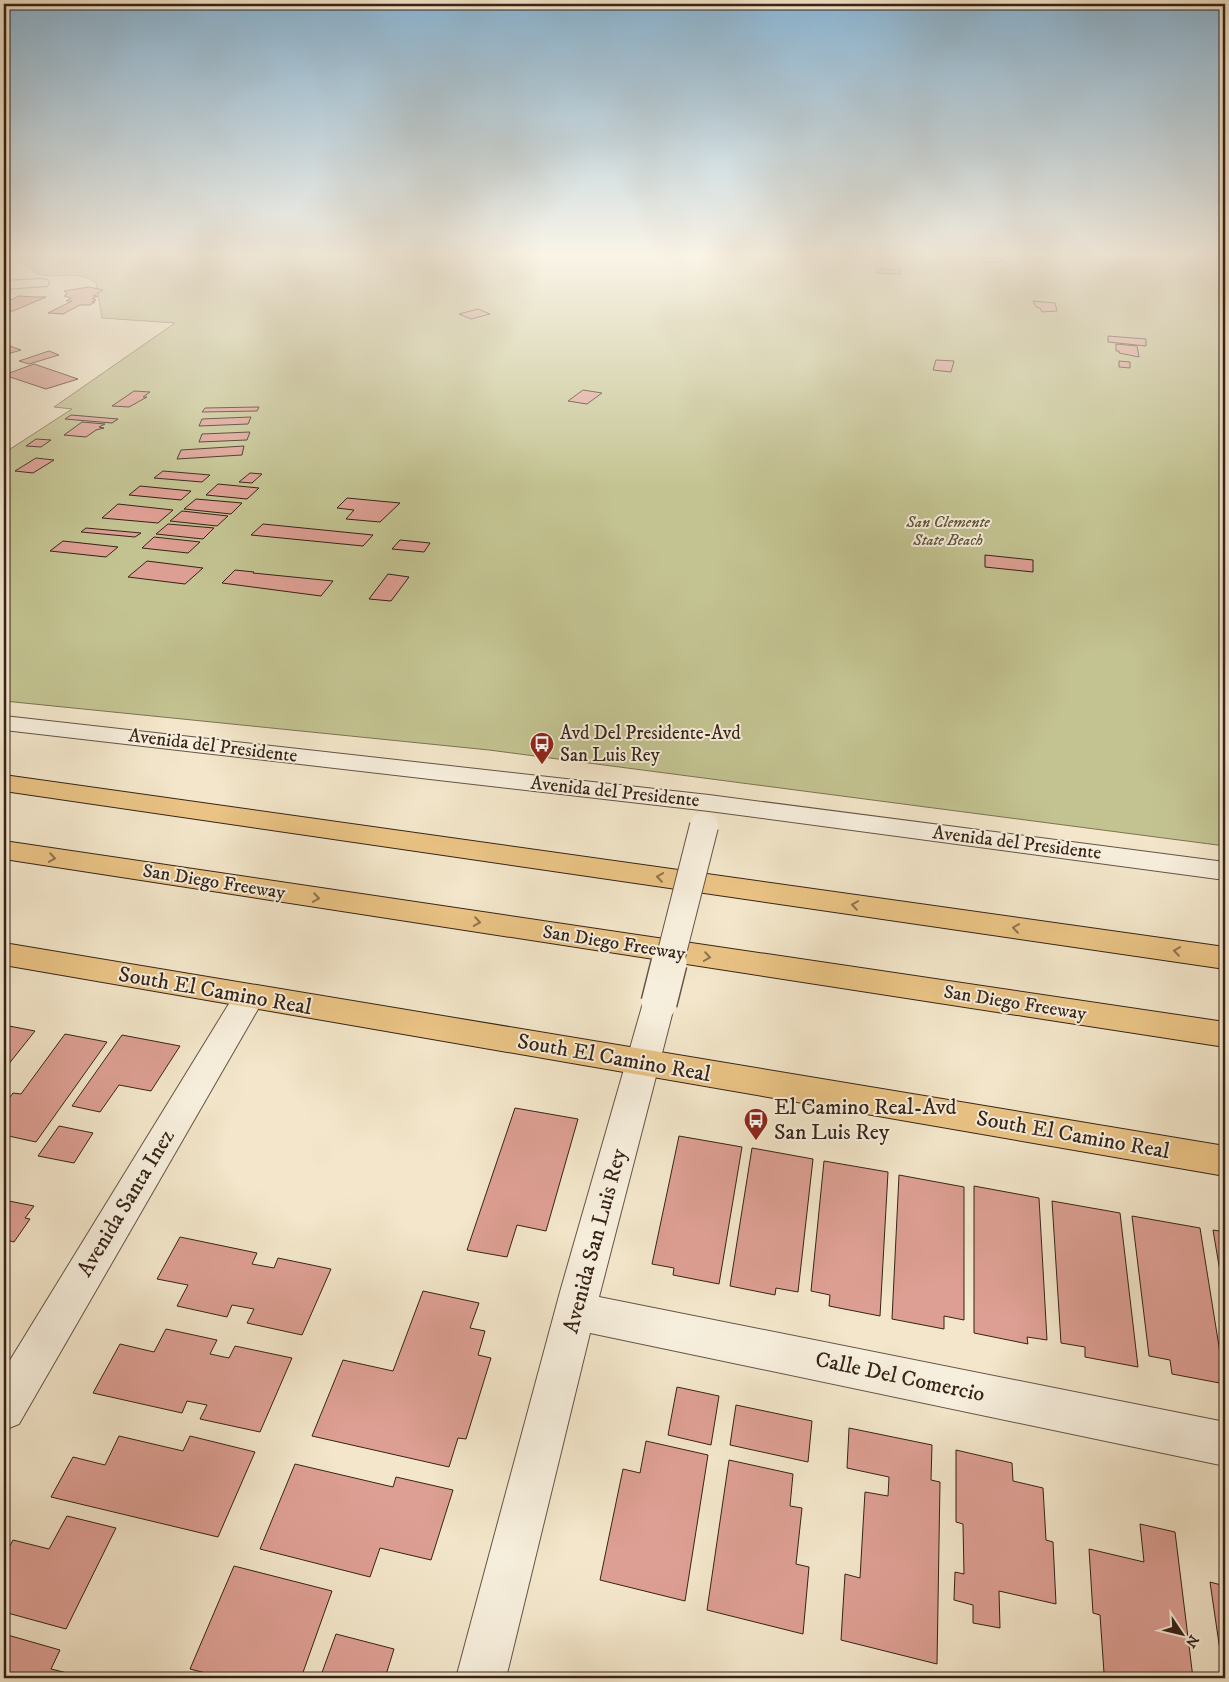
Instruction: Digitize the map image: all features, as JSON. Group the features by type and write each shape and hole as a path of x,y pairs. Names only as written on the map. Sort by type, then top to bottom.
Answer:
{"main road":[{"path":"4,783 1225,958"},
{"name":"San Diego Freeway","path":"4,850 1225,1035"},
{"name":"South El Camino Real","path":"4,954 1225,1161"}],"street":[{"name":"Avenida del Presidente","path":"4,723 706,814 1225,871"},
{"name":"Avenida San Luis Rey","path":"481,1678 576,1311 659,1003 706,814"},
{"name":"Avenida Santa Inez","path":"4,1409 249,997"},
{"name":"Calle Del Comercio","path":"576,1311 1225,1444"}],"green space":[{"name":"San Clemente State Beach","path":"161,332 1225,332 1225,846 489,750 4,701 4,453 72,409 54,407"}],"building":[{"path":"1108,336 1146,339 1146,346 1108,342"},
{"path":"4,344 21,350 4,355"},
{"path":"1116,344 1137,346 1139,357 1119,353 1119,351 1116,351"},
{"path":"49,351 59,355 29,364 19,361"},
{"path":"936,360 954,361 951,372 933,370"},
{"path":"1119,361 1130,362 1130,368 1119,367"},
{"path":"34,364 78,379 46,389 4,375"},
{"path":"583,390 602,393 587,404 568,401"},
{"path":"134,391 150,392 143,397 147,397 129,407 112,406"},
{"path":"259,407 257,411 202,412 205,408"},
{"path":"71,415 118,419 112,423 65,419"},
{"path":"251,417 248,424 199,426 202,419"},
{"path":"82,422 105,424 99,427 104,428 96,430 86,437 64,435"},
{"path":"250,432 247,440 199,442 202,434"},
{"path":"36,439 51,440 41,447 26,446"},
{"path":"244,446 242,455 177,459 181,450"},
{"path":"36,458 54,460 33,473 15,471"},
{"path":"163,471 210,475 202,482 154,478"},
{"path":"250,473 262,474 252,483 239,482"},
{"path":"218,484 259,488 247,499 206,495"},
{"path":"140,486 191,491 181,500 129,495"},
{"path":"347,498 400,503 380,522 346,519 354,510 337,508"},
{"path":"196,499 242,503 231,514 184,509"},
{"path":"118,504 173,510 158,523 102,518"},
{"path":"182,511 228,516 217,526 170,521"},
{"path":"168,524 214,528 203,539 156,534"},
{"path":"263,524 373,535 363,546 251,535"},
{"path":"86,528 141,533 135,537 81,532"},
{"path":"154,537 200,542 188,553 142,548"},
{"path":"400,540 430,543 424,552 392,549"},
{"path":"63,541 118,547 106,557 50,551"},
{"path":"985,555 1033,560 1033,572 985,567"},
{"path":"147,561 203,568 185,584 128,577"},
{"path":"235,570 333,581 321,596 222,583"},
{"path":"388,574 409,577 391,601 369,599"},
{"path":"4,1025 35,1031 4,1070"},
{"path":"65,1034 107,1042 36,1142 4,1135 4,1105 13,1093 21,1094"},
{"path":"122,1035 180,1046 151,1091 119,1085 100,1112 72,1106"},
{"path":"515,1108 578,1119 546,1231 517,1225 507,1257 467,1250"},
{"path":"59,1126 93,1133 74,1163 38,1156"},
{"path":"679,1136 742,1147 719,1284 673,1275 674,1268 652,1264"},
{"path":"752,1148 813,1159 798,1292 776,1288 775,1295 730,1286"},
{"path":"824,1161 888,1172 880,1316 829,1306 830,1295 811,1291"},
{"path":"899,1175 964,1187 964,1320 944,1316 944,1329 892,1319"},
{"path":"974,1186 1039,1198 1047,1340 1027,1337 1028,1344 974,1333"},
{"path":"4,1200 34,1206 25,1218 30,1219 14,1242 10,1241 4,1251"},
{"path":"1052,1201 1120,1213 1138,1367 1085,1357 1085,1347 1061,1343"},
{"path":"1132,1216 1200,1228 1225,1384 1172,1374 1170,1360 1149,1356"},
{"path":"1213,1230 1225,1232 1225,1301"},
{"path":"180,1237 257,1253 252,1264 274,1268 278,1258 331,1269 302,1335 247,1323 254,1309 232,1305 227,1317 177,1306 188,1285 157,1279"},
{"path":"423,1291 479,1303 470,1328 485,1331 478,1355 491,1358 466,1439 458,1438 449,1467 312,1436 343,1360 393,1371"},
{"path":"166,1329 217,1340 210,1354 229,1358 235,1346 292,1358 260,1432 200,1419 207,1405 187,1401 182,1413 93,1393 120,1344 154,1352"},
{"path":"677,1387 719,1396 711,1445 668,1435"},
{"path":"736,1405 812,1421 808,1462 730,1445"},
{"path":"849,1428 932,1445 931,1480 940,1482 937,1664 841,1640 845,1574 860,1578 865,1492 888,1496 889,1477 847,1468"},
{"path":"119,1436 183,1451 190,1436 255,1452 218,1537 51,1497 73,1457 105,1465"},
{"path":"646,1441 708,1455 685,1601 600,1580 623,1469 640,1473"},
{"path":"956,1450 1012,1463 1013,1481 1043,1488 1046,1540 1053,1542 1056,1604 999,1591 1000,1628 973,1623 973,1605 954,1600 955,1572 964,1574 963,1524 956,1522"},
{"path":"729,1460 793,1474 790,1506 802,1508 796,1564 809,1567 803,1634 707,1610"},
{"path":"295,1464 393,1487 396,1477 453,1490 431,1560 380,1548 370,1577 260,1549"},
{"path":"67,1516 116,1528 66,1629 4,1612 4,1557 13,1540 49,1549"},
{"path":"1140,1524 1175,1532 1193,1678 1125,1678 1104,1673 1100,1615 1093,1613 1089,1549 1144,1562"},
{"path":"234,1566 332,1591 301,1678 225,1678 190,1669"},
{"path":"1210,1582 1225,1586 1225,1678 1224,1678"},
{"path":"4,1634 60,1650 51,1669 88,1678 4,1678"},
{"path":"336,1634 394,1649 385,1678 320,1678"}],"place":[{"name":"Avd Del Presidente-Avd San Luis Rey","path":"542,765"},
{"name":"El Camino Real-Avd San Luis Rey","path":"756,1141"}]}
